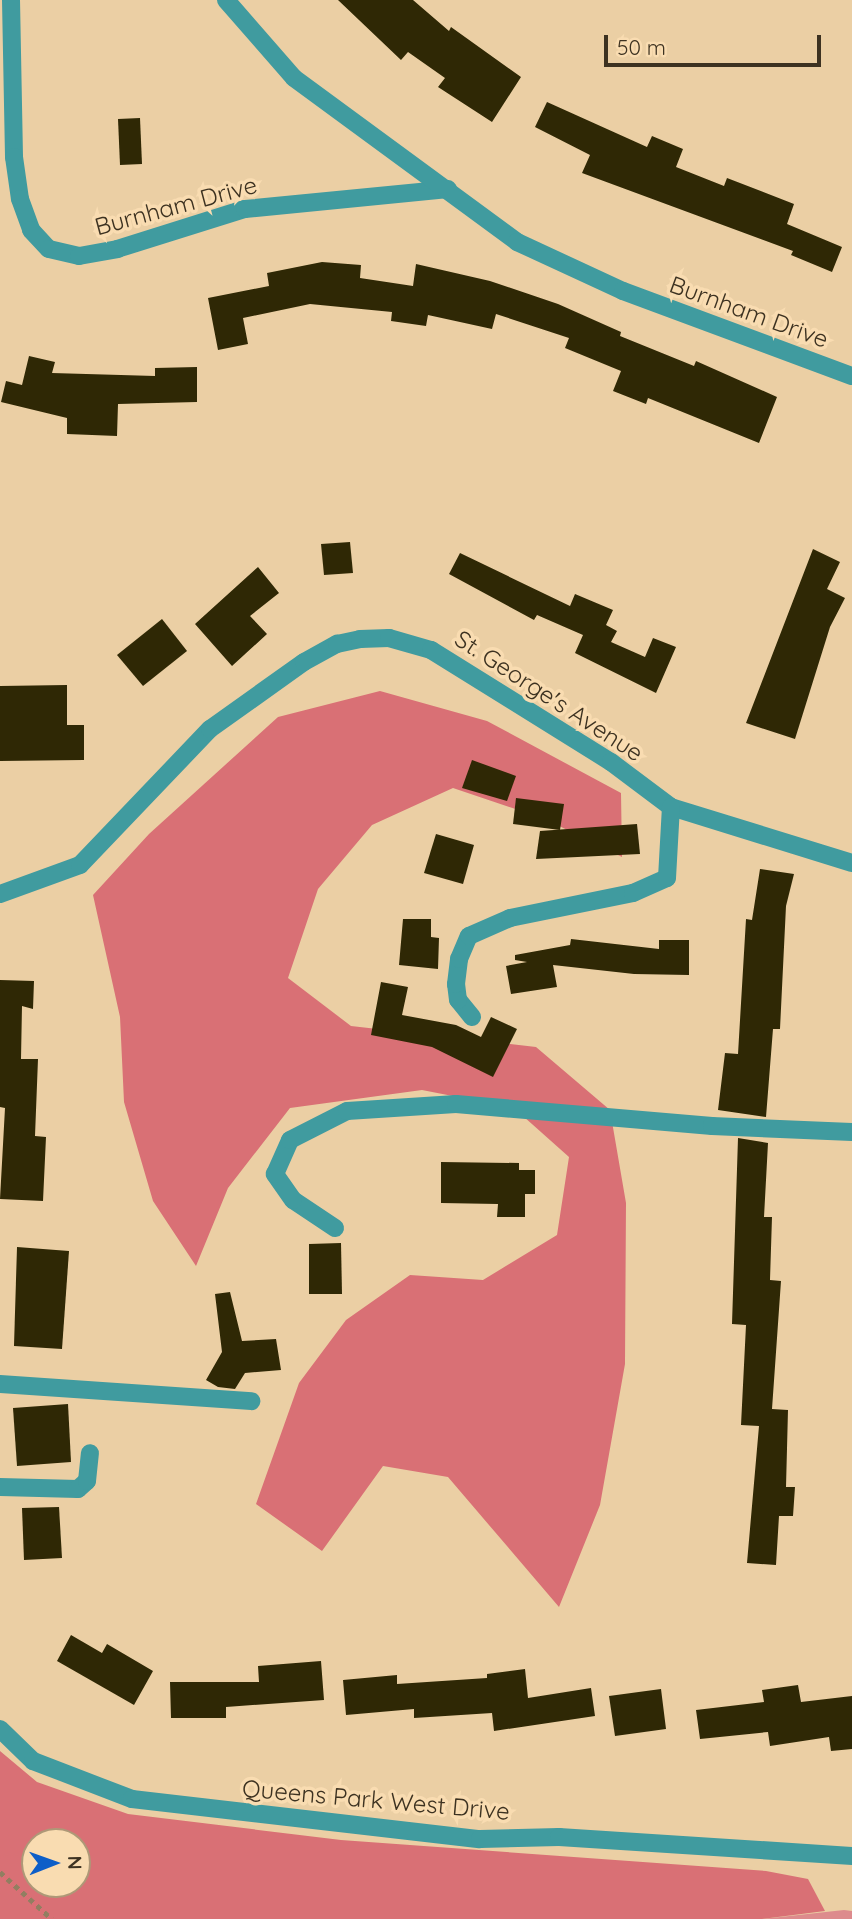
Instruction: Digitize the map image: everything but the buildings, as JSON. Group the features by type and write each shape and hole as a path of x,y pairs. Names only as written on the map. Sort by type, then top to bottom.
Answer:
{"street":[{"name":"Burnham Drive","path":"11,0 14,157 19,199 31,230 49,249 79,256 117,249 245,209 449,189"},
{"name":"Burnham Drive","path":"226,0 295,78 342,118 449,189 529,248 623,291 852,376"},
{"name":"St. George's Avenue","path":"1,894 80,865 210,729 304,662 337,644 360,639 389,638 431,650 611,762 671,807 852,863"},
{"path":"472,1017 458,1000 458,959 469,936 510,918 633,893 667,878 671,807"},
{"path":"335,1228 293,1200 275,1174 290,1140 347,1111 456,1104 712,1126 852,1132"},
{"path":"0,1384 251,1401"},
{"path":"0,1488 78,1489 87,1481 90,1453"},
{"name":"Queens Park West Drive","path":"0,1729 33,1761 132,1799 480,1839 559,1837 852,1856"}],"path":[{"path":"0,1872 52,1919"}],"shaded area":[{"path":"380,691 487,721 621,793 622,857 545,819 453,788 372,825 318,889 288,978 351,1026 536,1047 610,1110 626,1203 625,1364 600,1505 559,1607 448,1477 383,1466 322,1551 256,1504 299,1383 346,1320 410,1275 483,1280 557,1235 569,1157 514,1108 422,1090 290,1108 228,1188 196,1266 153,1201 124,1102 120,1017 93,895 149,834 278,717"},
{"path":"0,1751 37,1782 128,1814 341,1840 766,1871 808,1879 825,1911 762,1919 0,1919"},
{"path":"852,1911 852,1919 762,1919"}]}
